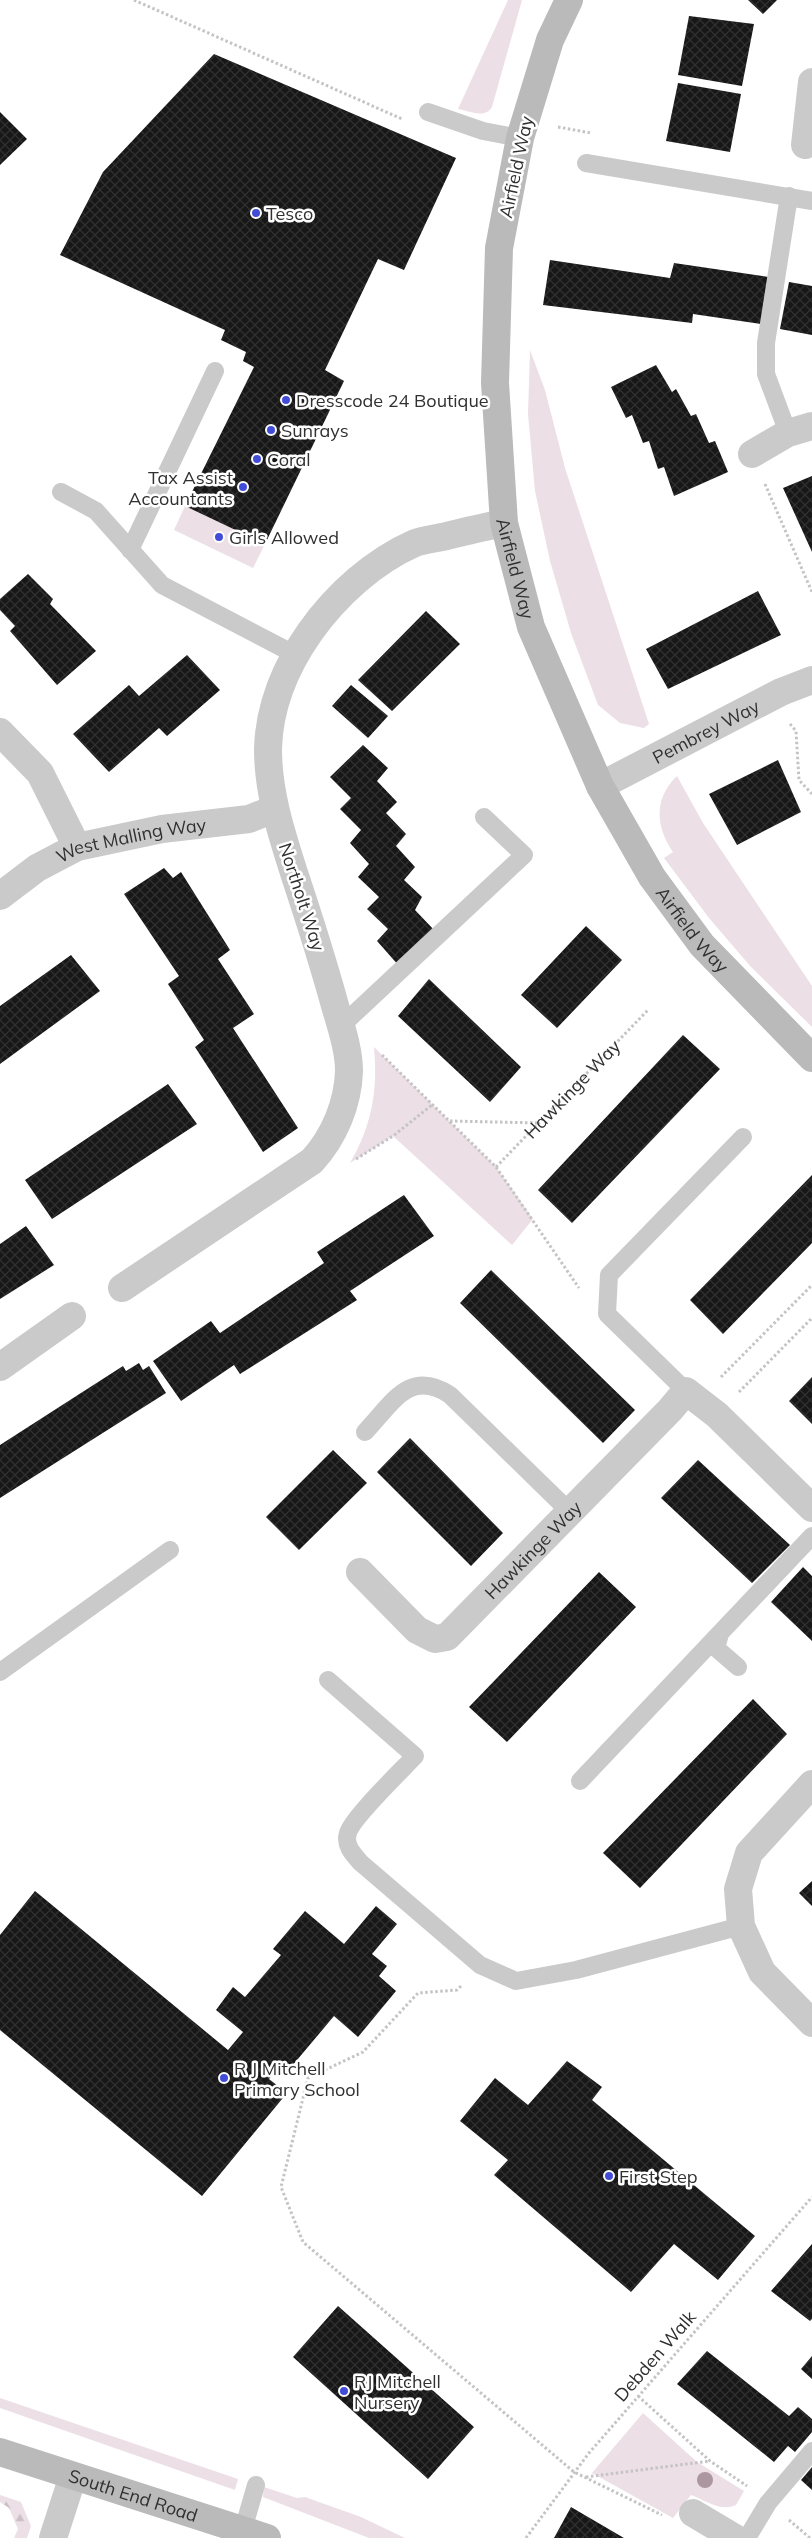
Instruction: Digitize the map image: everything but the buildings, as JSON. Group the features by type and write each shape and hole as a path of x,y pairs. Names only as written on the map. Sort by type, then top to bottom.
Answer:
{"street":[{"name":"Airfield Way","path":"569,0 550,40 520,138 499,248 495,383 504,523 531,627 600,786 652,877 702,945 812,1058"},
{"path":"805,146 812,82"},
{"path":"752,454 800,430"},
{"name":"Northolt Way","path":"122,1288 312,1161 324,1148 333,1132 345,1102 349,1071 340,1027 324,967 274,809 268,750 270,728 283,679 294,654 322,615 341,594 364,574 416,543 504,523"},
{"name":"Pembrey Way","path":"600,786 768,698 812,680"},
{"path":"0,732 40,773 77,847"},
{"name":"West Malling Way","path":"0,896 37,868 77,847 162,829 249,819 274,809"},
{"path":"0,1368 72,1316"},
{"path":"701,1403 812,1508"},
{"name":"Hawkinge Way","path":"360,1572 417,1630 435,1639 447,1637 570,1512 701,1403"},
{"path":"812,1784 749,1853 738,1889 741,1926 762,1972 812,2023"},
{"name":"South End Road","path":"0,2452 255,2534"},
{"path":"53,2538 73,2476"},
{"path":"693,2513 735,2538"}],"lane":[{"path":"428,112 483,131 520,138"},
{"path":"586,163 812,201"},
{"path":"789,196 766,343 766,374 800,430"},
{"path":"130,550 215,371"},
{"path":"62,492 96,511 162,585 294,654"},
{"path":"340,1027 524,856 484,817"},
{"path":"701,1403 607,1314 609,1274 743,1136"},
{"path":"365,1432 410,1387 422,1384 436,1386 467,1411 570,1512"},
{"path":"580,1780 812,1536"},
{"path":"0,1672 170,1550"},
{"path":"720,1634 716,1648 738,1667"},
{"path":"328,1680 415,1756 362,1813 348,1832 348,1847 361,1863 480,1965 516,1981 576,1970 741,1926"},
{"path":"747,2538 768,2503 812,2450"},
{"path":"255,2534 256,2485"}],"path":[{"path":"134,0 406,121"},
{"path":"752,454 812,592"},
{"path":"768,698 796,731 799,780 812,794"},
{"name":"Hawkinge Way","path":"496,1167 648,1010"},
{"path":"381,1054 496,1167 595,1310 607,1314"},
{"path":"312,1161 350,1163 392,1136 432,1105"},
{"path":"449,1121 540,1123"},
{"path":"701,1403 812,1285"},
{"path":"701,1403 812,1318"},
{"path":"480,1965 457,1990 418,1993 363,2052 308,2078 280,2187 303,2242 574,2472 672,2520 693,2513"},
{"name":"Debden Walk","path":"526,2538 574,2472 638,2396 812,2198"},
{"path":"638,2396 710,2460 768,2503 810,2538"},
{"path":"585,2477 710,2460"}],"green space":[{"path":"508,0 522,0 492,107 485,113 458,109"},
{"path":"530,350 545,390 565,468 649,724 644,728 620,723 598,705 571,633 550,561 535,491 528,414"},
{"name":"Girls Allowed","path":"185,506 265,544 253,568 174,530"},
{"path":"677,776 703,823 812,986 812,1027 751,967 709,918 664,858 673,852 667,842 660,822 661,803 669,785"},
{"path":"374,1047 496,1167 533,1219 512,1245 393,1136 350,1163 364,1135 372,1107 375,1078"},
{"path":"0,2398 238,2479 235,2490 0,2408"},
{"path":"643,2413 697,2462 744,2491 736,2505 730,2507 719,2506 691,2495 673,2518 592,2473"},
{"path":"264,2487 297,2498 305,2497 361,2517 405,2538 369,2538 263,2497"},
{"path":"0,2495 21,2502 31,2526 27,2538 14,2538 18,2529 9,2508 0,2502"}],"place":[{"name":"Tesco","path":"256,213"},
{"name":"Dresscode 24 Boutique","path":"286,400"},
{"name":"Sunrays","path":"271,430"},
{"name":"Coral","path":"257,459"},
{"name":"Tax Assist Accountants","path":"243,487"},
{"name":"Girls Allowed","path":"219,537"},
{"name":"R J Mitchell Primary School","path":"224,2078"},
{"name":"First Step","path":"609,2176"},
{"name":"RJ Mitchell Nursery","path":"344,2391"}]}
